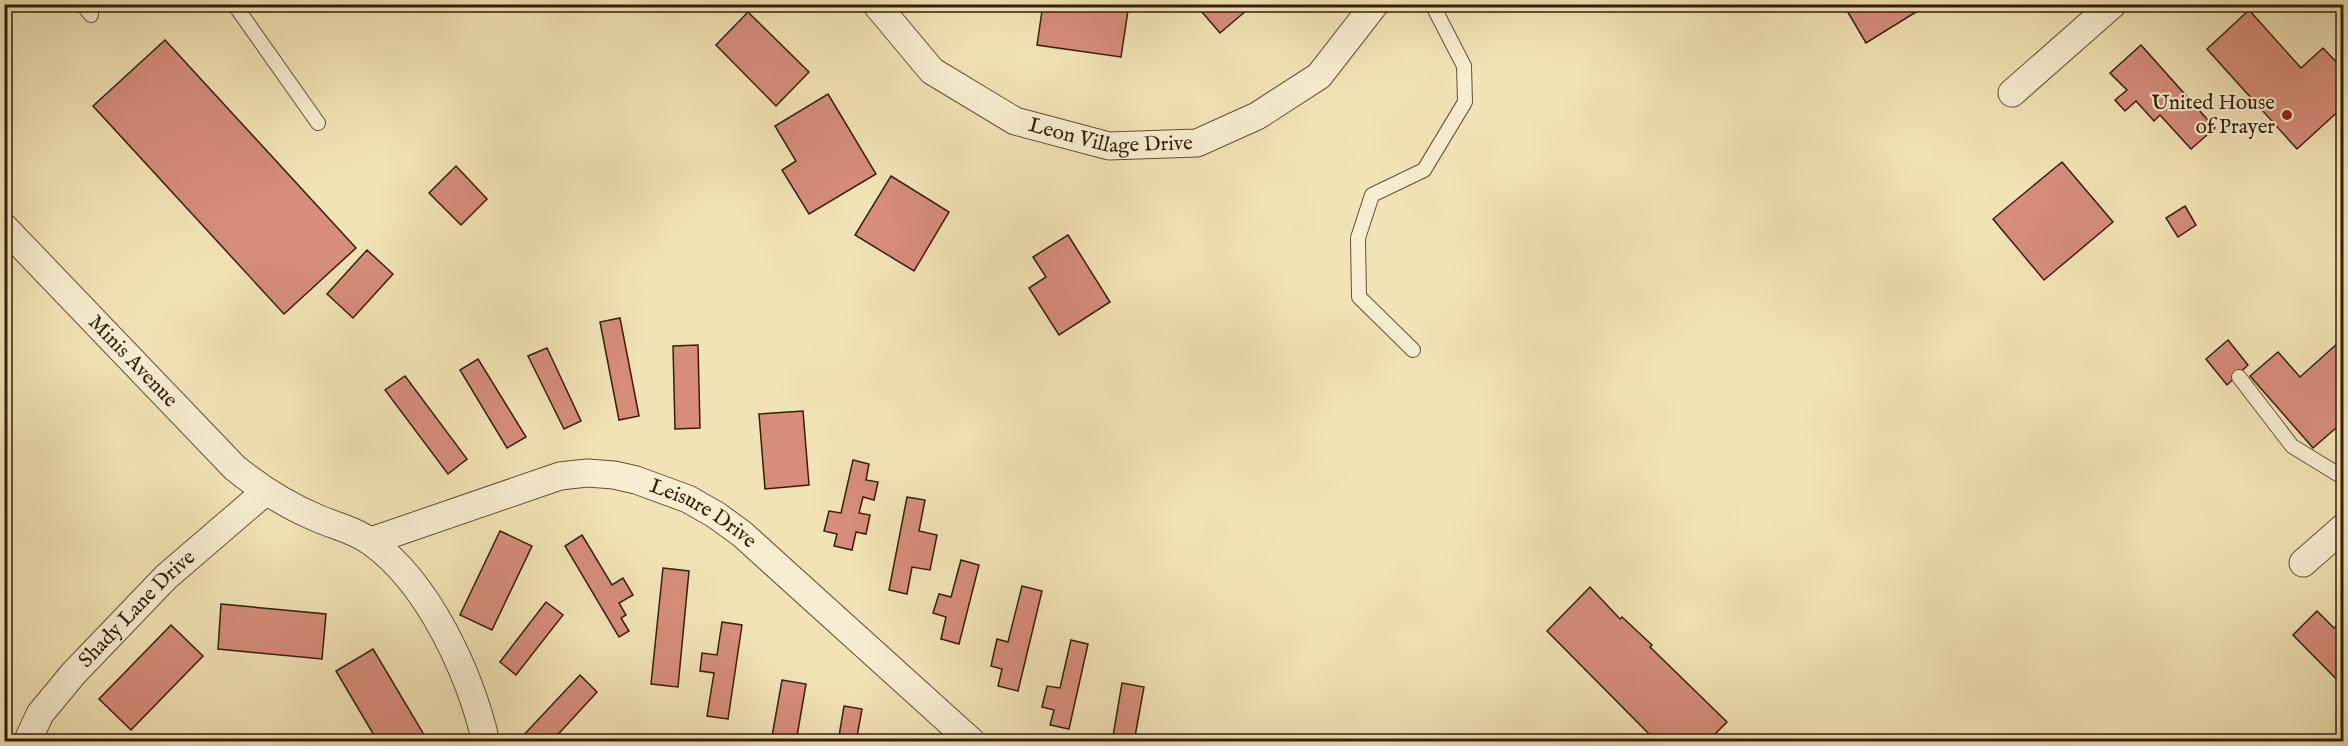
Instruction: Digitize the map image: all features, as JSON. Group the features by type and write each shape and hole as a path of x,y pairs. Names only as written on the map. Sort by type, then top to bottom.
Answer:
{"street":[{"name":"Leon Village Drive","path":"876,4 932,71 1015,121 1109,146 1197,142 1257,116 1319,76 1375,4"},
{"path":"2012,93 2113,4"},
{"name":"Minis Avenue","path":"8,239 235,468 265,492"},
{"name":"Leisure Drive","path":"371,542 560,476 588,473 614,475 661,488 688,499 742,534 972,741"},
{"path":"265,492 371,542 399,567 417,589 451,646 467,682 486,741"},
{"name":"Shady Lane Drive","path":"27,741 40,714 81,666 166,577 265,492"},
{"path":"2303,563 2342,532"}],"lane":[{"path":"234,4 318,123"},
{"path":"1413,350 1359,297 1358,238 1372,195 1424,170 1465,102 1464,66 1432,4"},
{"path":"2239,377 2292,446 2343,478"}],"building":[{"path":"1043,4 1129,4 1121,57 1037,45"},
{"path":"1195,4 1254,4 1220,33"},
{"path":"1843,4 1929,4 1866,43"},
{"path":"2249,10 2301,68 2323,48 2344,70 2344,106 2297,149 2207,49"},
{"path":"748,12 809,72 776,106 716,45"},
{"path":"165,40 356,248 284,314 93,106"},
{"path":"2141,45 2215,128 2191,149 2160,115 2154,121 2136,101 2125,111 2115,100 2127,90 2110,73"},
{"path":"828,94 876,174 809,214 782,170 796,161 775,126"},
{"path":"2062,162 2113,222 2044,280 1993,219"},
{"path":"456,166 487,199 461,225 429,193"},
{"path":"891,176 949,212 914,271 855,235"},
{"path":"2185,206 2196,225 2178,237 2166,218"},
{"path":"1068,235 1110,302 1059,335 1029,288 1046,277 1033,257"},
{"path":"367,250 393,274 353,318 327,294"},
{"path":"620,318 639,416 619,420 600,322"},
{"path":"2228,340 2248,365 2227,385 2206,359"},
{"path":"2338,343 2344,350 2344,421 2313,448 2250,376 2278,352 2300,377"},
{"path":"698,345 700,428 675,429 673,346"},
{"path":"547,348 581,421 564,429 528,356"},
{"path":"478,359 526,437 507,448 460,370"},
{"path":"405,376 467,459 448,474 385,390"},
{"path":"803,411 809,485 765,489 759,414"},
{"path":"853,460 869,464 866,480 878,482 874,500 863,497 859,513 870,515 866,534 856,532 852,550 834,546 837,534 824,531 829,511 841,513"},
{"path":"907,497 925,500 919,531 937,535 930,570 912,567 907,594 889,590"},
{"path":"500,531 532,546 492,630 460,615"},
{"path":"582,535 612,585 623,578 633,595 619,603 626,615 621,618 629,631 619,637 565,546"},
{"path":"961,560 979,565 959,644 941,639 946,617 933,613 939,594 951,597"},
{"path":"663,568 689,571 678,687 651,684"},
{"path":"1022,586 1042,591 1018,691 998,686 1002,669 991,666 997,639 1008,642"},
{"path":"1590,587 1620,619 1622,617 1652,645 1650,647 1727,722 1707,742 1657,742 1547,631"},
{"path":"546,602 563,615 516,675 500,662"},
{"path":"221,604 326,614 322,659 218,649"},
{"path":"2317,611 2334,628 2344,619 2344,687 2293,635"},
{"path":"722,622 742,625 728,719 707,716 714,673 700,671 702,653 717,655"},
{"path":"171,625 203,656 131,730 99,699"},
{"path":"1071,640 1088,644 1069,729 1050,725 1054,710 1042,707 1047,686 1060,688"},
{"path":"373,649 426,738 421,742 378,742 336,671"},
{"path":"580,675 597,692 551,742 521,742 519,740"},
{"path":"782,680 806,684 796,742 771,742"},
{"path":"1122,683 1144,687 1134,742 1112,742"},
{"path":"844,706 862,709 856,742 838,742"}],"place":[{"name":"United House of Prayer","path":"2287,115"}]}
